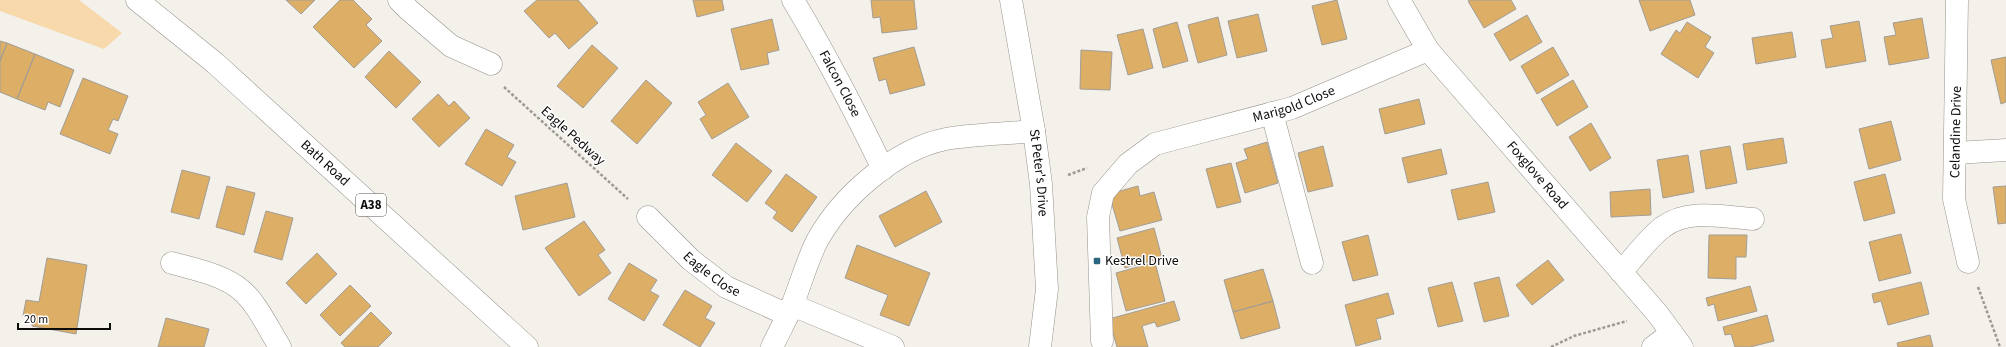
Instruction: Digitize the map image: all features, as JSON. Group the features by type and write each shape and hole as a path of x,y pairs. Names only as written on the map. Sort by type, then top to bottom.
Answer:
{"street":[{"name":"Bath Road","path":"137,0 215,63 527,347"},
{"path":"399,0 451,46 491,64"},
{"name":"Falcon Close","path":"793,0 853,105 883,169"},
{"name":"St Peter's Drive","path":"1011,0 1034,131 1041,184 1047,290 1040,347"},
{"name":"Foxglove Road","path":"1399,0 1428,50 1657,313 1677,340"},
{"name":"Celandine Drive","path":"1957,0 1956,153 1954,199 1968,262"},
{"name":"Marigold Close","path":"1102,341 1098,218 1103,193 1128,164 1155,144 1292,108 1428,50"},
{"path":"1272,113 1312,263"},
{"path":"772,347 790,310 816,243 830,219 845,201 883,169 913,151 946,139 1034,131"},
{"path":"1956,153 2006,150"},
{"path":"1621,272 1663,227 1682,218 1709,214 1753,218"},
{"name":"Eagle Close","path":"648,217 690,260 726,287 893,347"},
{"path":"172,263 207,273 241,289 250,299 272,344"},
{"path":"1653,347 1677,340"}],"path":[{"name":"Eagle Pedway","path":"491,64 504,88 648,217"},
{"path":"1968,262 2000,347"},
{"path":"1551,347 1574,336 1657,313"}],"shaded area":[{"path":"0,0 79,0 122,33 104,49 0,11"}],"building":[{"path":"286,0 315,0 301,14"},
{"path":"340,0 353,0 372,19 366,25 382,41 354,68 313,27"},
{"path":"537,0 578,0 598,23 569,49 555,33 549,38 524,11"},
{"path":"693,0 722,0 724,10 697,17"},
{"path":"871,0 914,0 917,29 882,33 880,17 873,18"},
{"path":"1337,0 1347,39 1322,45 1312,6"},
{"path":"1511,0 1516,9 1484,28 1468,1"},
{"path":"1639,0 1690,0 1695,15 1650,31"},
{"path":"1258,14 1267,51 1237,58 1228,21"},
{"path":"1527,15 1542,42 1510,61 1494,34"},
{"path":"1218,17 1227,55 1198,63 1188,25"},
{"path":"1922,18 1929,58 1889,65 1884,37 1896,35 1893,23"},
{"path":"772,19 779,50 767,53 769,64 741,70 731,29"},
{"path":"1859,21 1866,61 1826,68 1821,40 1833,38 1830,26"},
{"path":"1177,22 1188,61 1163,68 1153,29"},
{"path":"1687,22 1711,37 1705,47 1714,53 1698,78 1661,54 1676,30 1680,33"},
{"path":"1143,29 1153,68 1128,75 1117,35"},
{"path":"1792,32 1796,57 1756,64 1752,38"},
{"path":"0,41 7,43 0,61"},
{"path":"7,43 35,54 17,99 0,92 0,61"},
{"path":"592,45 618,68 583,108 557,86"},
{"path":"914,47 925,85 890,94 886,79 879,81 873,58"},
{"path":"1553,47 1569,75 1537,94 1521,66"},
{"path":"1081,50 1112,52 1110,90 1080,89"},
{"path":"389,51 421,82 396,108 365,77"},
{"path":"35,54 74,70 60,107 48,102 45,110 17,99"},
{"path":"2006,57 2006,102 2001,104 1991,60"},
{"path":"83,78 128,96 118,121 113,119 108,130 118,134 110,154 60,134"},
{"path":"646,80 672,103 637,144 611,121"},
{"path":"1573,80 1588,107 1557,126 1541,99"},
{"path":"728,83 749,117 712,139 700,119 706,115 698,102"},
{"path":"438,94 449,106 454,101 470,118 439,147 412,119"},
{"path":"1419,99 1425,124 1385,134 1379,109"},
{"path":"1891,121 1901,160 1869,169 1859,129"},
{"path":"1591,123 1611,158 1590,171 1569,137"},
{"path":"486,129 514,145 507,157 516,162 502,186 465,164"},
{"path":"1783,138 1787,163 1747,170 1743,144"},
{"path":"1267,142 1278,183 1245,193 1236,163 1248,159 1244,149"},
{"path":"736,143 772,171 747,202 712,175"},
{"path":"1323,146 1333,186 1308,192 1298,153"},
{"path":"1730,146 1737,183 1706,189 1700,151"},
{"path":"1441,149 1447,174 1408,183 1402,158"},
{"path":"1688,155 1694,192 1663,198 1657,160"},
{"path":"1231,163 1241,202 1217,208 1206,169"},
{"path":"182,170 210,177 199,219 171,212"},
{"path":"786,174 817,197 792,232 773,218 777,212 765,203"},
{"path":"1885,174 1895,213 1864,221 1854,182"},
{"path":"1488,182 1495,212 1458,220 1451,190"},
{"path":"567,183 575,217 523,230 515,196"},
{"path":"227,186 255,193 244,235 216,227"},
{"path":"1138,186 1140,196 1154,192 1162,220 1120,231 1109,194"},
{"path":"2006,186 2006,223 1998,224 1993,187"},
{"path":"1650,189 1651,215 1611,217 1610,192"},
{"path":"926,191 942,222 895,247 879,216"},
{"path":"266,211 293,218 282,260 254,252"},
{"path":"584,221 605,250 598,255 611,273 579,296 545,248"},
{"path":"1154,228 1162,258 1125,268 1117,238"},
{"path":"1901,234 1911,273 1879,281 1869,242"},
{"path":"1368,235 1378,275 1353,281 1342,242"},
{"path":"1709,235 1747,235 1746,257 1736,257 1736,279 1708,278"},
{"path":"857,245 930,273 909,326 880,315 888,295 845,278"},
{"path":"317,253 337,274 306,304 286,283"},
{"path":"47,258 87,265 76,334 32,326 33,318 23,316 26,300 39,302"},
{"path":"1548,260 1564,280 1532,305 1516,285"},
{"path":"1155,262 1165,301 1126,311 1116,273"},
{"path":"629,263 657,280 650,291 659,296 644,321 608,299"},
{"path":"1263,269 1273,301 1233,312 1224,280"},
{"path":"1499,277 1509,316 1484,322 1474,283"},
{"path":"1452,282 1463,321 1438,327 1428,288"},
{"path":"1921,282 1929,314 1888,325 1881,301 1874,303 1872,294"},
{"path":"350,285 371,306 340,336 320,315"},
{"path":"1750,286 1757,311 1718,321 1714,304 1708,306 1706,298"},
{"path":"685,290 712,306 705,318 715,323 700,347 663,325"},
{"path":"1388,293 1394,314 1376,319 1381,339 1356,346 1345,305"},
{"path":"1174,301 1180,320 1157,327 1155,322 1142,326 1148,347 1117,347 1109,319"},
{"path":"1273,301 1280,328 1241,339 1233,312"},
{"path":"371,312 392,333 378,347 345,347 341,343"},
{"path":"1767,315 1774,341 1750,347 1735,347 1731,334 1725,335 1723,327"},
{"path":"166,318 209,329 204,347 158,347"},
{"path":"1930,335 1933,347 1898,347 1897,343"}],"place":[{"name":"Kestrel Drive","path":"1097,261"}]}
